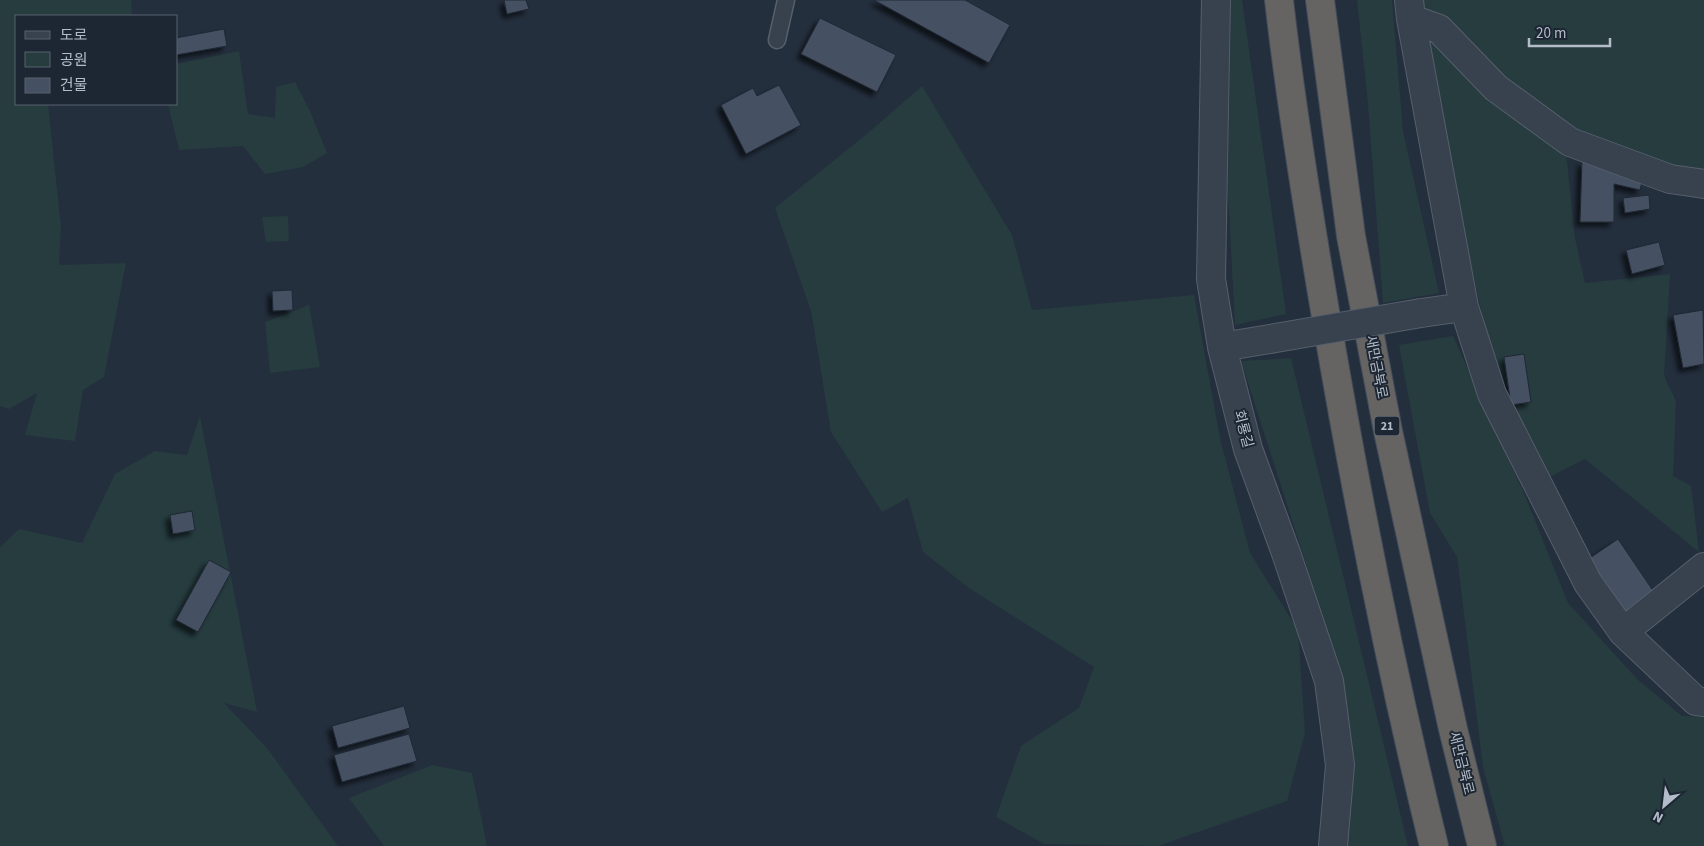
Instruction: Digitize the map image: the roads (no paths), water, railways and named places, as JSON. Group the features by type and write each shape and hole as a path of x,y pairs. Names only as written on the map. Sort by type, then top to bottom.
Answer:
{"highway":[{"path":"1279,0 1287,67 1315,253 1349,450 1408,739 1434,846"},
{"name":"새만금북로","path":"1320,0 1351,236 1388,431 1453,729 1482,846"}],"street":[{"name":"회룡길","path":"1216,0 1211,278 1222,347 1248,449 1286,553 1329,681 1340,765 1333,846"},
{"path":"1410,9 1439,30 1496,88 1570,142 1670,179 1704,184"},
{"path":"1410,9 1464,307 1492,394 1588,583 1623,632 1696,701 1704,702"},
{"path":"1222,347 1464,307"},
{"path":"1623,632 1704,567"}],"lane":[{"path":"777,40 786,0"}]}
